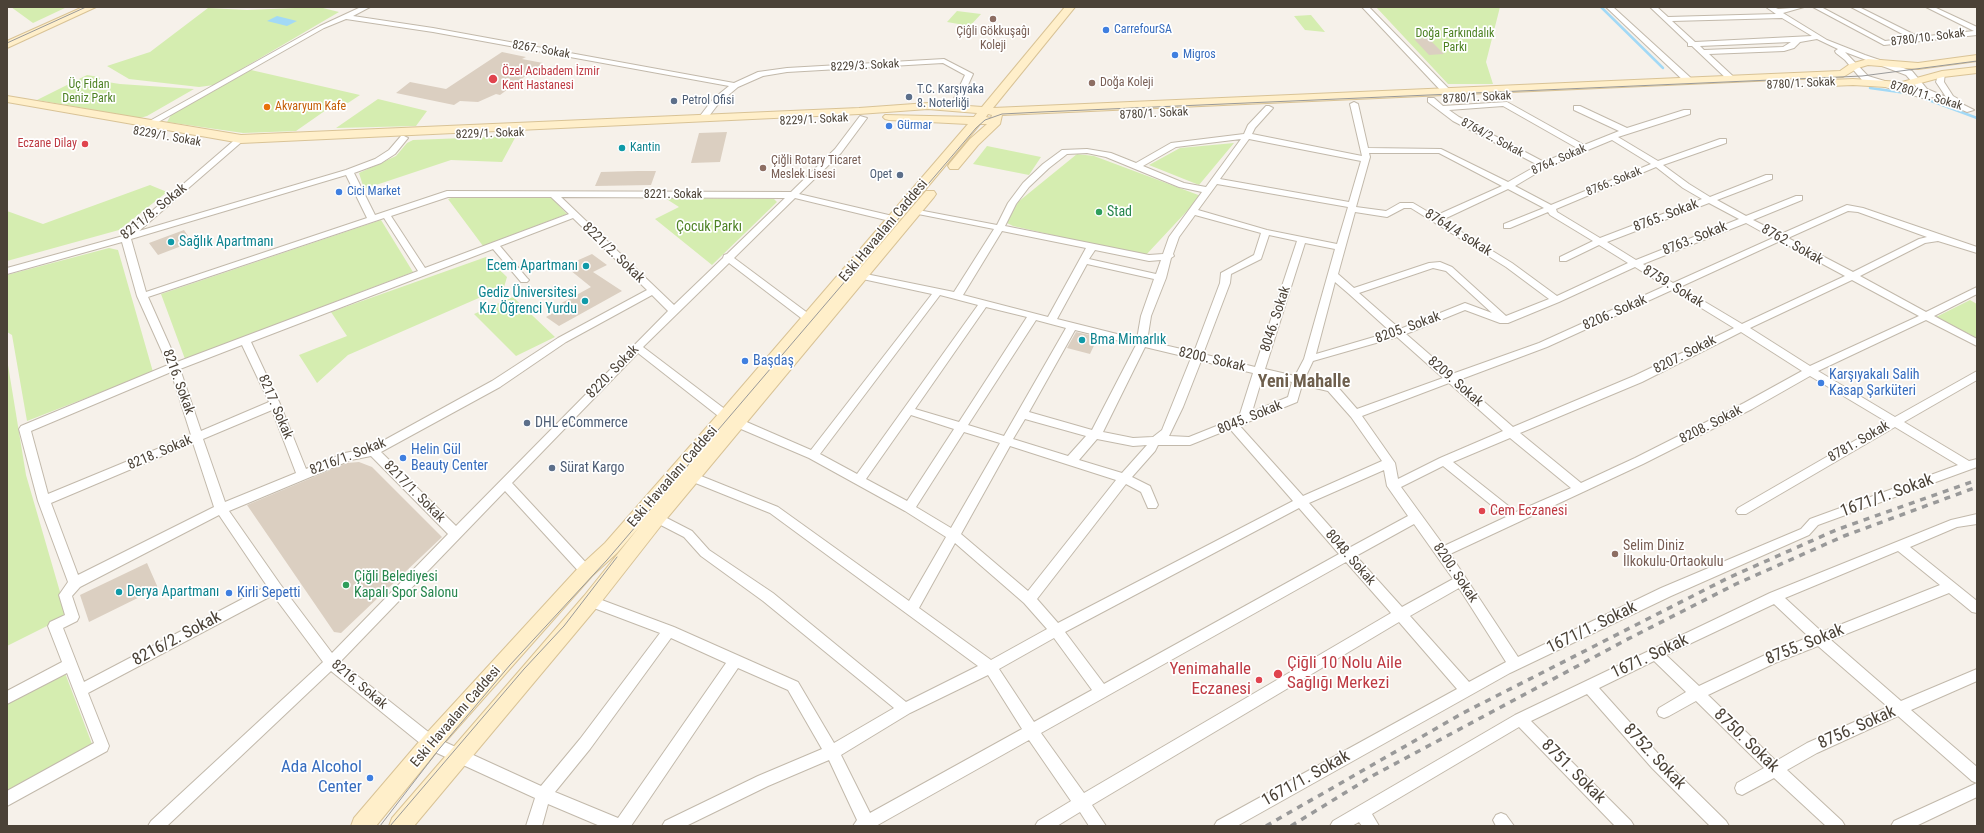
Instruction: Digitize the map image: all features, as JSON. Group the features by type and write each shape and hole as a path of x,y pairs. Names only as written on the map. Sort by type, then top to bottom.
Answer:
{"street":[{"path":"7,37 75,7"},
{"path":"7,45 91,7"},
{"path":"150,123 322,27 367,7"},
{"name":"Eski Havaalanı Caddesi","path":"400,826 457,756 591,600 692,477 732,420 809,319 958,144 1070,7"},
{"name":"Eski Havaalanı Caddesi","path":"362,826 431,743 586,571 611,548 732,420 861,276 974,142 997,117 1080,7"},
{"path":"1365,7 1447,92"},
{"path":"1609,7 1686,84"},
{"path":"1653,7 1732,79"},
{"path":"1768,7 1825,42"},
{"path":"1667,19 1725,14 1778,14 1801,7"},
{"name":"8780/10. Sokak","path":"1816,7 1884,43 1977,31"},
{"path":"1854,7 1917,39"},
{"path":"1929,7 1977,31"},
{"name":"8267. Sokak","path":"346,17 432,30 735,85"},
{"path":"1692,44 1798,40 1818,37"},
{"path":"1701,52 1784,49 1791,46 1798,40"},
{"name":"8780/11. Sokak","path":"1825,42 1862,57 1904,71 1916,81 1924,91 1973,111"},
{"name":"8780/11. Sokak","path":"1825,42 1848,58 1865,78 1912,91 1973,111"},
{"name":"8780/1. Sokak","path":"980,116 997,117 1269,108 1431,100 1686,84 1732,79 1842,74 1860,64 1879,63 1918,66 1977,58"},
{"name":"8229/3. Sokak","path":"703,118 716,101 735,85 761,74 787,70 944,61 969,74 954,107"},
{"name":"8780/1. Sokak","path":"1686,84 1853,82 1902,84 1942,74 1977,70"},
{"path":"1942,74 1940,82 1950,98 1973,111"},
{"path":"997,117 1039,110 1447,92 1686,84"},
{"name":"8229/1. Sokak","path":"7,99 242,139 937,106 954,107 980,116"},
{"name":"8764/2. Sokak","path":"1431,100 1456,119 1544,165"},
{"path":"1015,101 1039,110"},
{"path":"1354,104 1365,154"},
{"name":"8764/2. Sokak","path":"1442,108 1504,104 1584,148"},
{"path":"937,106 926,108 921,114 926,118 949,125 957,131 958,144"},
{"name":"8229/1. Sokak","path":"7,108 231,148 404,138 886,117 926,118 980,116"},
{"path":"1071,461 1094,434 1118,392 1142,343 1146,316 1169,256 1174,237 1247,136 1251,127 1269,108"},
{"path":"1577,108 1626,132"},
{"name":"8764. Sokak","path":"1436,219 1508,186 1544,165 1626,132 1686,112"},
{"name":"8220. Sokak","path":"156,826 331,663 637,347 838,151 863,118"},
{"name":"8759. Sokak","path":"1135,167 1174,145 1247,136 1365,154 1441,151 1550,208 1553,213 1599,242 1742,328 1810,371 1894,422 1973,465"},
{"name":"8762. Sokak","path":"1613,137 1657,164 1686,186 1708,199 1851,277 1977,343"},
{"path":"126,238 349,172 378,161 392,152 404,138"},
{"name":"8211/8. Sokak","path":"7,271 126,238 242,139"},
{"name":"8766. Sokak","path":"1507,226 1657,164 1723,141"},
{"path":"957,296 1000,228 1012,203 1026,185 1046,166 1065,152 1087,151 1108,155 1182,185 1207,190"},
{"name":"8045. Sokak","path":"1022,414 1094,434 1133,442 1154,442 1162,440 1190,441 1238,423 1294,399 1298,380 1309,359 1365,154"},
{"path":"349,172 372,219"},
{"name":"8765. Sokak","path":"1563,259 1599,242 1708,199 1769,177"},
{"name":"8764/4 sokak","path":"1214,181 1387,214 1403,205 1408,205 1436,219 1509,265 1556,300"},
{"name":"8221. Sokak","path":"142,296 448,194 793,195 894,219"},
{"name":"8221/2. Sokak","path":"553,194 652,291 674,310"},
{"name":"8763. Sokak","path":"1504,321 1556,300 1635,264 1799,198"},
{"name":"8206. Sokak","path":"1355,414 1543,345 1847,208 1860,210 1938,238"},
{"path":"916,211 1149,258 1169,256"},
{"path":"1192,211 1266,232 1339,247"},
{"path":"386,214 423,272"},
{"path":"7,799 102,746 55,626 72,617 65,595 75,583 44,501 25,429 174,367 574,215"},
{"path":"1029,599 1124,478 1151,448 1154,442 1167,432 1197,357 1224,283 1226,273 1258,257 1266,232"},
{"name":"8216. Sokak","path":"126,238 142,296 174,367 221,509 275,588 331,663 431,743 585,813 620,826"},
{"path":"1938,238 1977,250"},
{"name":"8207. Sokak","path":"1393,486 1444,461 1638,380 1922,241 1938,238"},
{"name":"8046. Sokak","path":"1238,423 1259,372 1302,239"},
{"path":"494,246 524,280"},
{"path":"1051,320 1092,246"},
{"path":"728,257 809,319"},
{"path":"1084,261 1161,278"},
{"path":"1352,292 1432,265 1440,265 1449,269 1496,310 1504,321"},
{"name":"8209. Sokak","path":"1332,274 1512,433 1578,488"},
{"name":"8200. Sokak","path":"861,276 957,296 1197,357 1332,388 1355,414 1389,463 1393,486 1442,552 1515,664"},
{"name":"8208. Sokak","path":"1442,552 1639,461 1748,406 1810,371 1977,290"},
{"name":"8216/1. Sokak","path":"75,583 221,509 349,456 373,451 496,384 562,340 652,291"},
{"path":"813,455 938,292"},
{"path":"859,480 984,303"},
{"name":"8205. Sokak","path":"1309,359 1398,333 1466,306 1504,321"},
{"path":"909,508 1033,316"},
{"path":"911,610 1072,326"},
{"name":"8217. Sokak","path":"245,340 275,404 302,475"},
{"path":"637,347 732,420 813,455 909,508 954,535 1029,599 1056,630 1102,692"},
{"name":"8781. Sokak","path":"1742,511 1977,375"},
{"name":"8218. Sokak","path":"44,501 275,404"},
{"path":"907,410 1124,478 1146,489 1152,505"},
{"name":"8048. Sokak","path":"1238,423 1301,502 1467,690"},
{"name":"8217/1. Sokak","path":"373,451 456,534"},
{"path":"1444,461 1515,518"},
{"path":"670,826 763,780 832,752 905,710 990,667 1056,630 1301,502 1389,463"},
{"name":"1671/1. Sokak","path":"1222,826 1515,664 1666,592 1805,532 1814,522 1973,465"},
{"path":"692,477 774,510 990,667 1032,732 1081,804 1098,826"},
{"path":"505,483 586,571"},
{"path":"657,518 688,534 705,553 768,597 905,710"},
{"path":"591,600 669,631 793,686 832,752 865,825 1416,518"},
{"name":"1671. Sokak","path":"1338,826 1520,719 1775,597 1955,523 1977,519"},
{"path":"1899,545 1977,608"},
{"path":"1043,826 1400,615 1461,581"},
{"name":"8755. Sokak","path":"1664,712 1696,694 1770,659 1950,587"},
{"name":"8216/2. Sokak","path":"80,691 275,588"},
{"path":"1775,597 1820,639 1901,708 1977,776"},
{"path":"534,826 544,794 585,744 669,631"},
{"name":"8750. Sokak","path":"1656,654 1696,694 1837,826"},
{"path":"620,826 736,660"},
{"path":"7,698 70,665"},
{"name":"8756. Sokak","path":"1742,788 1850,730 1977,675"},
{"name":"8752. Sokak","path":"1589,686 1657,763 1721,826"},
{"name":"8751. Sokak","path":"1520,719 1626,826"},
{"path":"1899,826 1977,790"},
{"path":"1361,812 1371,826"}],"green space":[{"path":"11,7 67,7 33,23"},
{"path":"319,7 339,12 214,85 199,87 129,79 107,66 150,52 208,8 247,10"},
{"name":"Doğa Farkındalık Parkı","path":"1376,7 1500,7 1486,62 1493,84 1448,84"},
{"path":"957,11 981,14 970,26 947,22"},
{"path":"1311,15 1325,32 1305,30 1294,16"},
{"path":"251,70 360,95 348,103 339,101 296,131 243,133 167,122 171,115"},
{"name":"Üç Fidan Deniz Parkı","path":"87,75 99,77 101,81 120,84 194,89 147,116 140,118 37,100"},
{"path":"378,99 427,111 416,126 336,128"},
{"path":"516,136 502,162 451,160 364,189 359,173 396,156 407,143 413,140"},
{"path":"1234,143 1199,185 1149,165 1180,148"},
{"path":"987,146 1041,157 1029,175 973,164"},
{"name":"Stad","path":"1077,154 1094,156 1201,196 1145,256 1013,226 1007,223 1018,202"},
{"path":"150,185 167,192 119,230 7,261 7,211 43,224"},
{"path":"457,196 550,196 567,214 483,246 448,199"},
{"name":"Çocuk Parkı","path":"665,198 774,199 777,202 712,265 655,219 679,207"},
{"path":"381,220 413,272 185,359 161,294"},
{"path":"109,248 118,250 153,372 27,421 12,335 7,332 7,275"},
{"path":"486,257 507,277 504,287 348,355 317,383 299,355 347,336 331,312"},
{"path":"513,297 555,337 516,356 474,314"},
{"path":"1970,300 1977,304 1977,338 1936,317"},
{"path":"7,359 26,475 67,616 7,646"},
{"path":"65,673 92,744 7,791 7,703"}],"water":[{"path":"277,16 297,21 287,26 267,21"}],"building":[{"path":"1428,38 1444,54 1429,55 1414,39"},
{"name":"Özel Acıbadem İzmir Kent Hastanesi","path":"502,52 526,57 522,59 543,63 500,95 496,94 478,102 460,101 454,105 396,93 410,82 446,89"},
{"path":"727,132 720,162 691,163 699,133"},
{"path":"656,171 651,185 595,186 601,172"},
{"name":"Sağlık Apartmanı","path":"184,230 192,242 158,255 149,243"},
{"path":"592,254 607,265 593,272 622,291 559,326 546,317 562,308 558,305 591,287 565,266"},
{"name":"Bma Mimarlık","path":"1076,332 1098,337 1090,354 1067,348"},
{"name":"Çiğli Belediyesi Kapalı Spor Salonu","path":"359,462 372,467 442,537 341,633 334,632 247,505 347,463"},
{"name":"Derya Apartmanı","path":"147,563 158,588 89,622 80,595"}],"waterway":[{"path":"1601,7 1663,68"},
{"path":"1870,88 1906,93"},
{"path":"1918,96 1977,118"}],"tram line":[{"path":"7,43 86,7"},
{"path":"380,826 440,748 510,665 607,560 976,128 985,120 1002,114 1041,112 1862,76 1977,61"},
{"path":"390,826 524,669 564,626 617,557"}],"railway":[{"path":"1266,826 1463,713 1728,578 1836,530 1977,480"},
{"path":"1291,826 1374,775 1626,640 1736,584 1844,536 1977,487"}],"place":[{"name":"Çiĝli Gökkuşaĝı Koleji","path":"993,19"},
{"name":"CarrefourSA","path":"1106,30"},
{"name":"Migros","path":"1175,55"},
{"name":"Özel Acıbadem İzmir Kent Hastanesi","path":"493,79"},
{"name":"Doğa Koleji","path":"1092,83"},
{"name":"T.C. Karşıyaka 8. Noterliği","path":"909,97"},
{"name":"Petrol Ofisi","path":"674,101"},
{"name":"Akvaryum Kafe","path":"267,107"},
{"name":"Gürmar","path":"889,126"},
{"name":"Eczane Dilay","path":"85,144"},
{"name":"Kantin","path":"622,148"},
{"name":"Çiğli Rotary Ticaret Meslek Lisesi","path":"763,168"},
{"name":"Opet","path":"900,175"},
{"name":"Cici Market","path":"339,192"},
{"name":"Stad","path":"1099,212"},
{"name":"Sağlık Apartmanı","path":"171,242"},
{"name":"Ecem Apartmanı","path":"586,266"},
{"name":"Gediz Üniversitesi Kız Öğrenci Yurdu","path":"585,301"},
{"name":"Bma Mimarlık","path":"1082,340"},
{"name":"Başdaş","path":"745,361"},
{"name":"Karşıyakalı Salih Kasap Şarküteri","path":"1821,383"},
{"name":"DHL eCommerce","path":"527,423"},
{"name":"Helin Gül Beauty Center","path":"403,458"},
{"name":"Sürat Kargo","path":"552,468"},
{"name":"Cem Eczanesi","path":"1482,511"},
{"name":"Selim Diniz İlkokulu-Ortaokulu","path":"1615,554"},
{"name":"Çiğli Belediyesi Kapalı Spor Salonu","path":"346,585"},
{"name":"Derya Apartmanı","path":"119,592"},
{"name":"Kirli Sepetti","path":"229,593"},
{"name":"Çiğli 10 Nolu Aile Sağlığı Merkezi","path":"1278,674"},
{"name":"Yenimahalle Eczanesi","path":"1259,680"},
{"name":"Ada Alcohol Center","path":"370,778"}],"district":[{"name":"Yeni Mahalle","path":"1304,382"}]}
